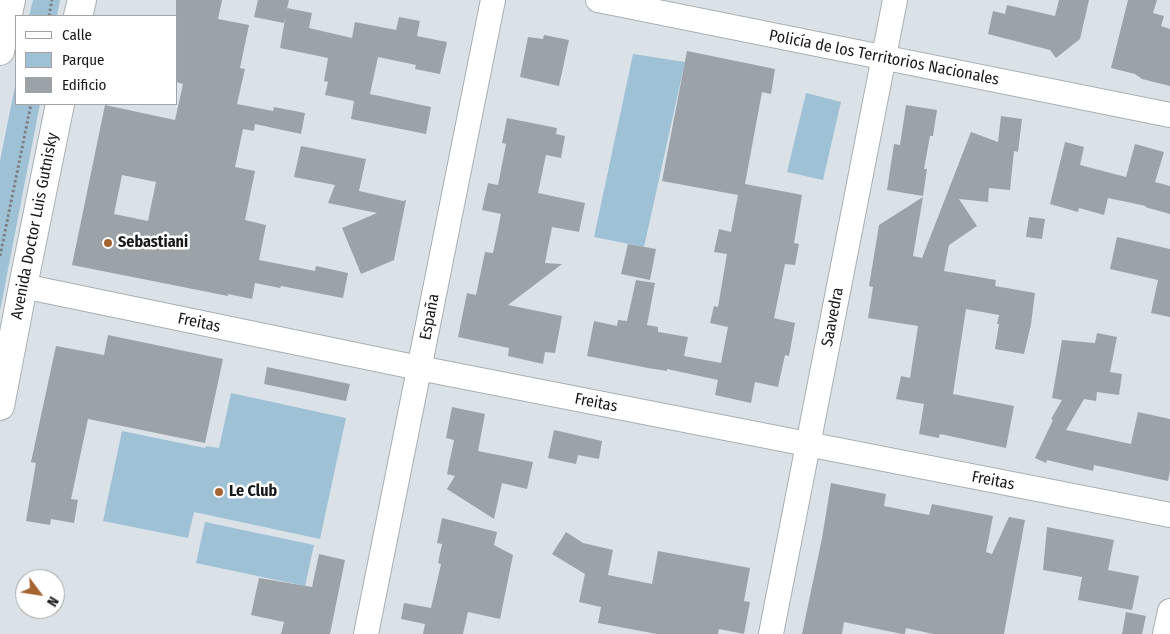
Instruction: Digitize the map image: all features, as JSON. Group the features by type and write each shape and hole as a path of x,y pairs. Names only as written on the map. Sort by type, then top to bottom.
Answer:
{"main road":[{"path":"0,51 11,0"},
{"path":"78,15 82,0"},
{"name":"Avenida Doctor Luis Gutnisky","path":"0,406 60,105"}],"street":[{"name":"España","path":"366,634 493,0"},
{"name":"Policía de los Territorios Nacionales","path":"598,0 1170,115"},
{"name":"Saavedra","path":"771,634 895,0"},
{"name":"Freitas","path":"23,286 420,368 1170,516"},
{"path":"1165,634 1170,611"}],"path":[{"path":"49,15 52,0"},
{"path":"0,256 31,105"}],"green space":[{"path":"33,0 60,0 57,15 29,15"},
{"path":"633,54 685,62 644,247 594,237"},
{"path":"15,86 15,105 40,105 0,311 0,161"},
{"path":"806,93 841,102 823,180 787,172"},
{"name":"Le Club","path":"231,393 346,418 320,539 194,512 188,538 103,521 122,431 205,448 206,446 219,448"},
{"name":"Le Club","path":"205,522 314,545 305,586 196,563"}],"building":[{"path":"176,0 222,0 218,19 249,25 240,68 245,69 237,104 273,111 274,107 305,113 301,134 255,124 254,131 243,129 235,167 255,171 245,220 266,225 259,260 315,271 316,266 348,273 343,298 255,283 252,299 228,294 228,296 72,265 105,105 175,120 183,84 178,83 178,15 176,15","holes":["122,175 156,182 148,221 114,214"]},
{"path":"258,0 289,0 284,23 254,17"},
{"path":"1059,0 1089,0 1080,39 1056,58 1050,50 988,34 993,11 1005,14 1007,5 1055,16"},
{"path":"1128,0 1157,0 1153,13 1164,16 1161,26 1170,29 1170,86 1111,68"},
{"path":"287,8 312,13 309,28 352,38 355,22 396,30 399,17 420,21 417,36 447,42 440,74 415,69 416,65 378,57 370,94 431,107 426,134 351,119 354,101 325,95 328,82 324,81 328,58 280,48"},
{"path":"544,35 569,40 559,86 520,77 528,37 543,39"},
{"path":"687,51 775,69 771,94 762,92 745,184 802,195 794,243 799,244 795,265 785,264 774,318 795,323 789,356 785,355 778,387 755,382 751,403 715,395 718,380 667,369 667,371 648,368 587,356 594,321 617,326 618,320 627,321 636,280 655,283 647,325 658,327 658,332 688,337 684,356 721,363 728,327 710,323 714,306 718,307 727,254 714,252 719,229 731,232 738,195 662,181"},
{"path":"906,105 937,110 933,136 930,136 924,169 927,169 923,196 887,190 894,144 900,145"},
{"path":"1001,116 1022,119 1018,152 1014,151 1010,190 989,188 988,202 959,199 977,226 949,245 944,271 996,280 995,286 1035,293 1031,324 1024,354 995,349 999,315 966,309 953,394 1014,406 1006,448 940,434 939,438 919,434 924,404 896,399 901,376 910,378 918,326 868,318 873,287 869,286 879,225 923,197 913,256 922,258 971,132 998,142"},
{"path":"507,118 557,128 556,134 565,136 561,158 546,155 538,193 585,203 579,232 552,227 545,263 562,264 508,305 562,316 555,353 545,352 543,364 508,356 509,348 458,337 467,293 476,295 485,252 493,253 501,214 482,210 488,183 498,185 506,144 502,143"},
{"path":"1065,142 1084,147 1080,165 1126,177 1135,144 1164,152 1155,182 1170,186 1170,214 1146,206 1108,198 1104,215 1079,208 1078,212 1050,204"},
{"path":"301,146 366,159 359,191 403,201 406,200 394,260 361,274 342,228 377,213 328,203 335,185 294,177"},
{"path":"1029,217 1045,219 1042,239 1026,237"},
{"path":"1117,237 1170,249 1170,317 1151,313 1158,280 1110,269"},
{"path":"628,244 656,249 650,280 621,274"},
{"path":"1097,333 1117,337 1110,372 1122,374 1119,395 1097,392 1096,401 1084,399 1066,430 1131,444 1138,412 1170,419 1170,471 1168,481 1094,465 1093,471 1047,460 1046,463 1035,458 1053,420 1051,419 1062,400 1052,398 1062,340 1095,343"},
{"path":"108,335 223,359 205,443 88,419 71,499 78,500 74,523 51,519 50,525 26,521 36,463 31,462 56,346 104,355"},
{"path":"267,367 350,384 346,401 264,384"},
{"path":"452,407 485,414 478,451 533,462 527,489 502,483 494,519 447,489 455,476 447,474 454,440 446,438"},
{"path":"554,430 602,441 599,459 578,455 576,464 548,458"},
{"path":"831,483 886,494 884,506 929,515 932,504 993,516 986,552 992,554 1009,517 1025,520 1004,634 933,634 906,628 905,634 902,634 844,622 842,634 802,634 822,538"},
{"path":"442,518 497,532 494,545 513,555 500,619 468,612 463,634 423,634 425,624 401,619 404,603 431,608 441,564 438,563 442,544 437,543"},
{"path":"1047,527 1114,540 1108,570 1139,576 1132,610 1078,600 1082,577 1043,570"},
{"path":"566,532 583,543 613,550 608,575 652,584 658,551 750,568 744,601 750,602 744,634 719,629 718,634 657,634 598,623 601,607 579,602 585,574 552,554"},
{"path":"319,554 345,560 330,634 281,634 284,622 251,615 259,578 312,587"},
{"path":"1126,612 1146,616 1142,634 1122,634"}],"place":[{"name":"Sebastiani","path":"108,243"},
{"name":"Le Club","path":"219,492"}]}
